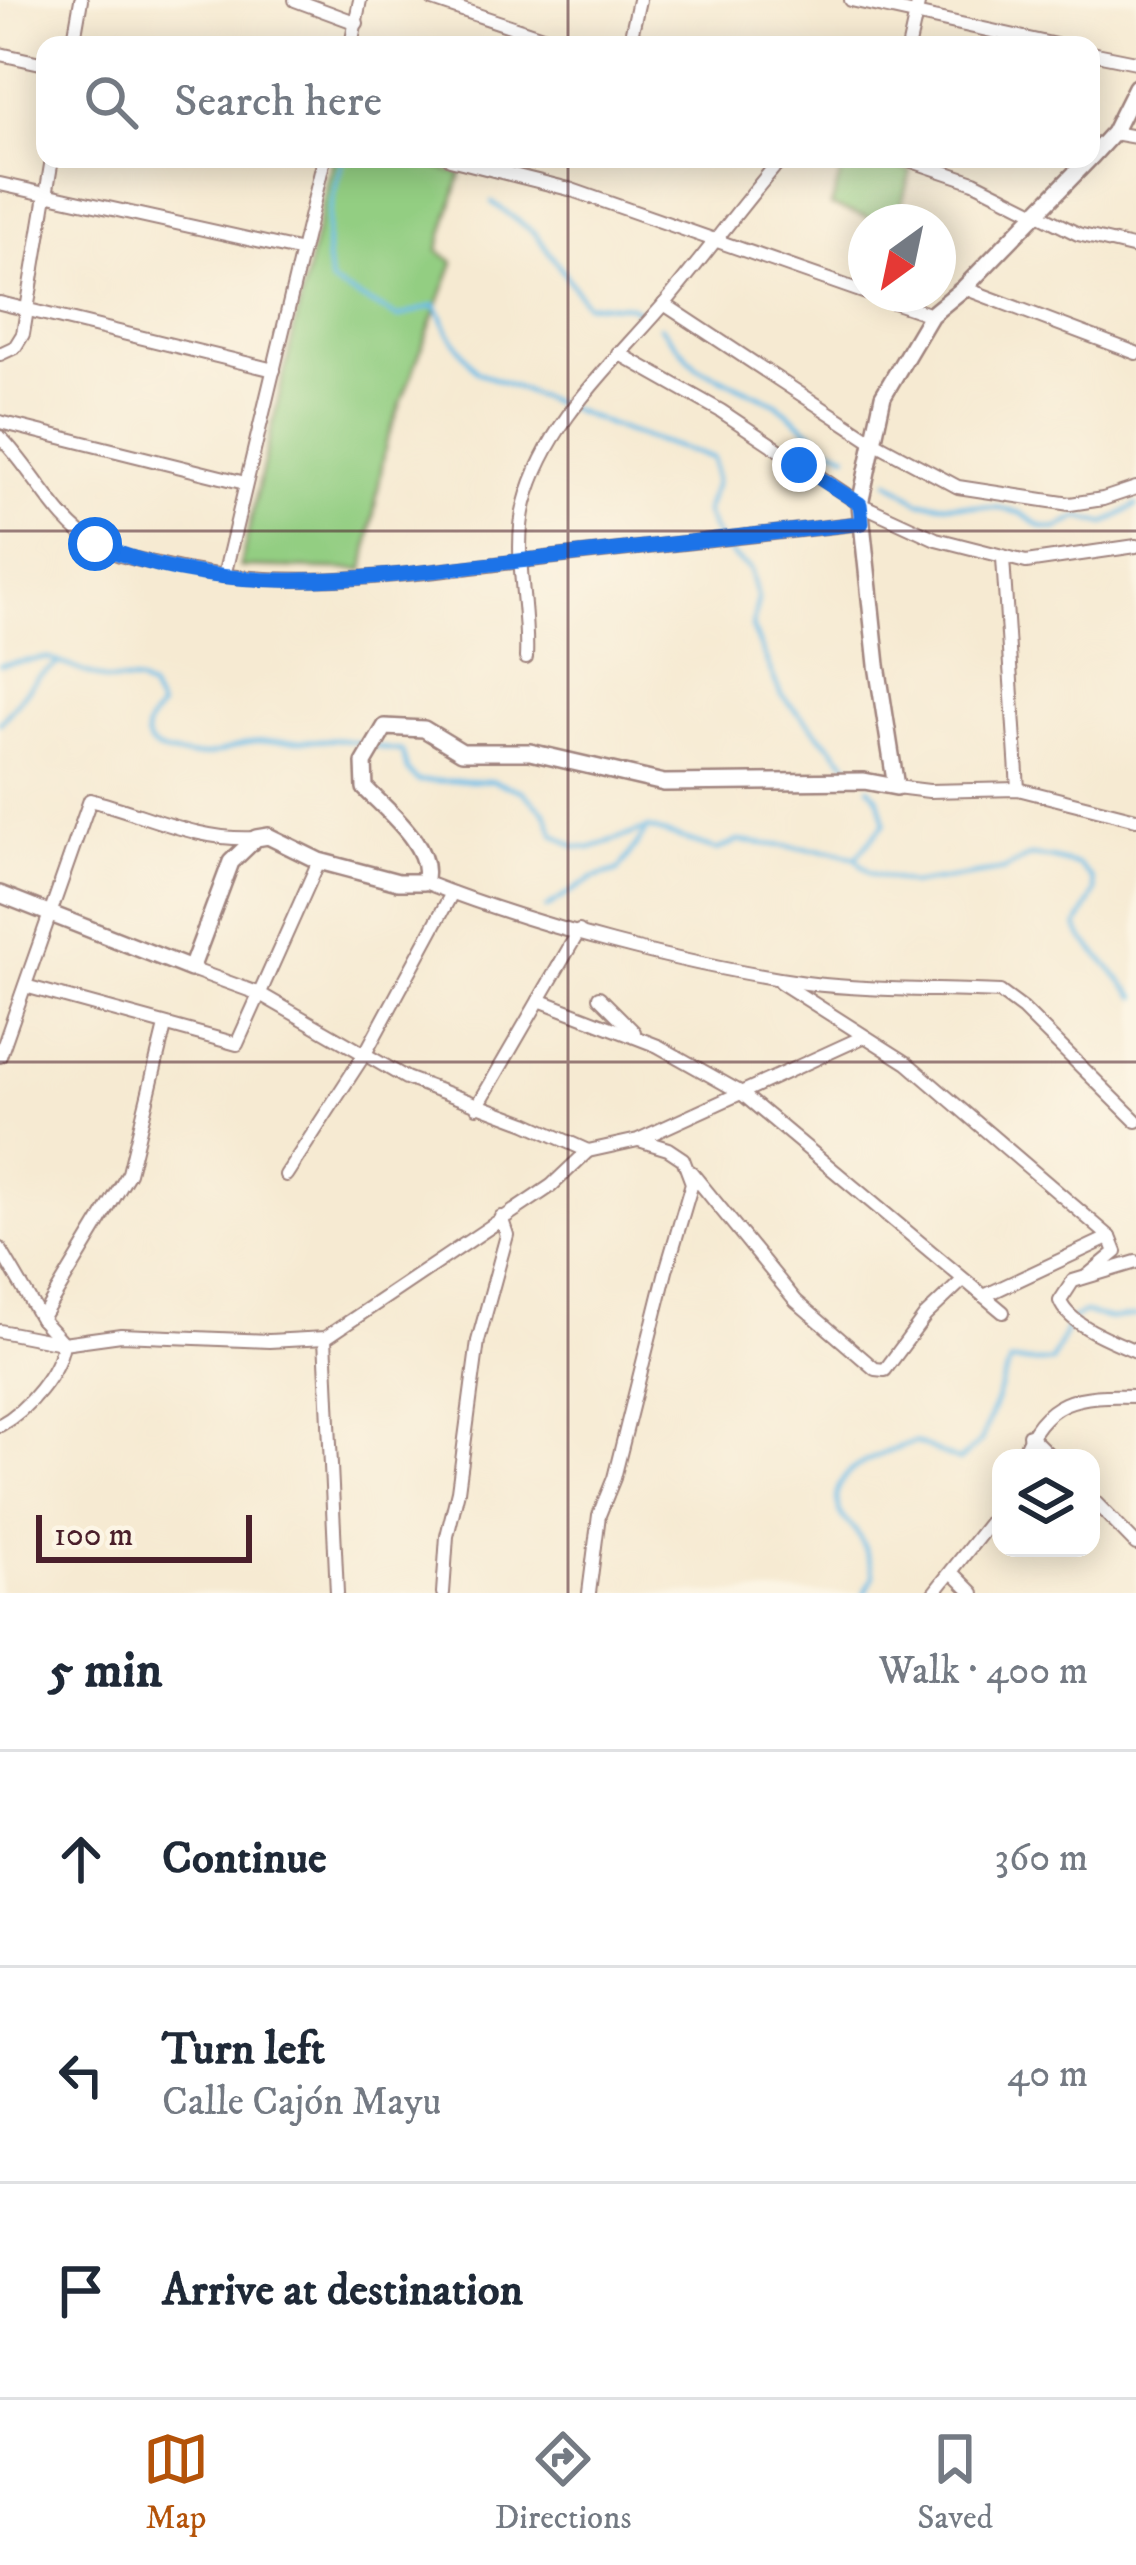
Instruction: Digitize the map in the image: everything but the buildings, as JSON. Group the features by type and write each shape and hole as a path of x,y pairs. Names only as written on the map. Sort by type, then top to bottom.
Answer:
{"street":[{"path":"75,36 81,0"},
{"path":"295,0 357,23"},
{"path":"353,36 361,0"},
{"path":"433,0 539,36"},
{"path":"631,36 639,0"},
{"path":"851,0 918,7 1023,36"},
{"path":"0,54 36,62"},
{"path":"1100,54 1136,62"},
{"path":"1100,148 1114,133 1136,87"},
{"path":"1114,133 1136,137"},
{"path":"0,354 15,347 23,334 50,168"},
{"path":"224,576 322,168"},
{"path":"486,168 569,189 848,286"},
{"path":"526,658 520,528 543,452 618,353 664,304 774,168"},
{"path":"933,168 974,182 1078,234 1136,248"},
{"path":"896,788 860,504 884,395 931,315 964,288 1081,168"},
{"path":"0,184 302,251"},
{"path":"964,288 1136,353"},
{"path":"0,303 274,370"},
{"path":"664,304 872,441 958,488 1070,504 1136,488"},
{"path":"922,312 931,315"},
{"path":"618,353 721,412 860,504 937,539 1026,562 1136,546"},
{"path":"0,422 245,483"},
{"path":"0,437 74,526 95,544 203,575 249,581 271,577 359,580 862,523"},
{"path":"1003,558 1018,789"},
{"path":"424,882 425,864 417,848 364,788 364,763 385,727 424,729 462,752 530,752 664,783 863,781 929,791 1018,789 1136,819"},
{"path":"0,1056 90,800 229,840 268,836 320,861 398,882 424,882 579,931 770,976 879,988 1000,992 1136,1121"},
{"path":"191,969 231,862 256,838"},
{"path":"25,986 238,1044 320,861"},
{"path":"286,1175 366,1052 452,893"},
{"path":"0,894 260,994 406,1078 588,1151"},
{"path":"477,1108 579,931"},
{"path":"770,976 907,1063 1110,1237 1116,1252 1087,1276"},
{"path":"599,998 639,1037"},
{"path":"539,1000 639,1037 740,1092 1003,1312"},
{"path":"828,1015 836,1039 829,1051"},
{"path":"41,1319 129,1173 165,1026"},
{"path":"0,1331 63,1343 121,1335 268,1341 325,1337 550,1186 588,1151 638,1140 863,1037"},
{"path":"638,1140 683,1159 796,1301 875,1369 885,1370 893,1363 925,1316 963,1280"},
{"path":"589,1593 599,1515 614,1478 692,1184 690,1172"},
{"path":"443,1593 447,1536 458,1491 478,1341 508,1235 501,1216"},
{"path":"984,1297 1110,1237"},
{"path":"0,1249 41,1319 63,1343 61,1361 28,1401 0,1425"},
{"path":"1136,1262 1073,1281 1060,1301 1064,1312 1082,1326 1136,1351"},
{"path":"325,1337 337,1593"},
{"path":"1024,1449 1029,1435 1052,1411 1078,1397 1136,1396"},
{"path":"1029,1435 1043,1449"},
{"path":"1100,1507 1136,1544"},
{"path":"934,1593 992,1514"},
{"path":"952,1572 974,1593"}],"green space":[{"path":"331,168 439,168 461,174 438,251 454,262 386,443 364,570 240,567"},
{"path":"842,168 911,171 901,204 848,204 848,211 831,206"}],"waterway":[{"path":"341,168 327,236 331,283 398,317 436,305 477,372 628,432 713,458 716,482 705,511 722,545 750,569 758,599 752,627 781,695 858,774"},
{"path":"492,202 536,234 586,304 630,306 640,312"},
{"path":"660,326 697,367 776,403 829,446 847,454"},
{"path":"889,481 919,502 1000,508 1057,529 1079,517 1105,524 1136,505"},
{"path":"0,665 48,658 106,680 138,682 150,689 160,709 149,723 149,742 167,753 208,755 253,742 337,740 402,751 407,770 418,781 492,781 522,791 546,813 554,834 576,847 590,848 649,828 717,850 738,841 837,852 855,858 870,873 913,884 1004,870 1030,856 1078,865 1092,879 1095,892 1077,926 1081,936 1136,997"},
{"path":"0,723 37,678 58,664"},
{"path":"856,857 885,823 879,799 869,787"},
{"path":"546,908 593,878 618,871 647,830"},
{"path":"865,1593 874,1575 859,1537 840,1512 837,1495 850,1472 915,1442 959,1461 981,1441 1010,1362 1052,1362 1071,1319 1084,1313 1112,1319 1136,1316"}],"route":[{"path":"95,544 203,575 249,581 271,577 359,580 862,523 860,504 799,465"}]}
